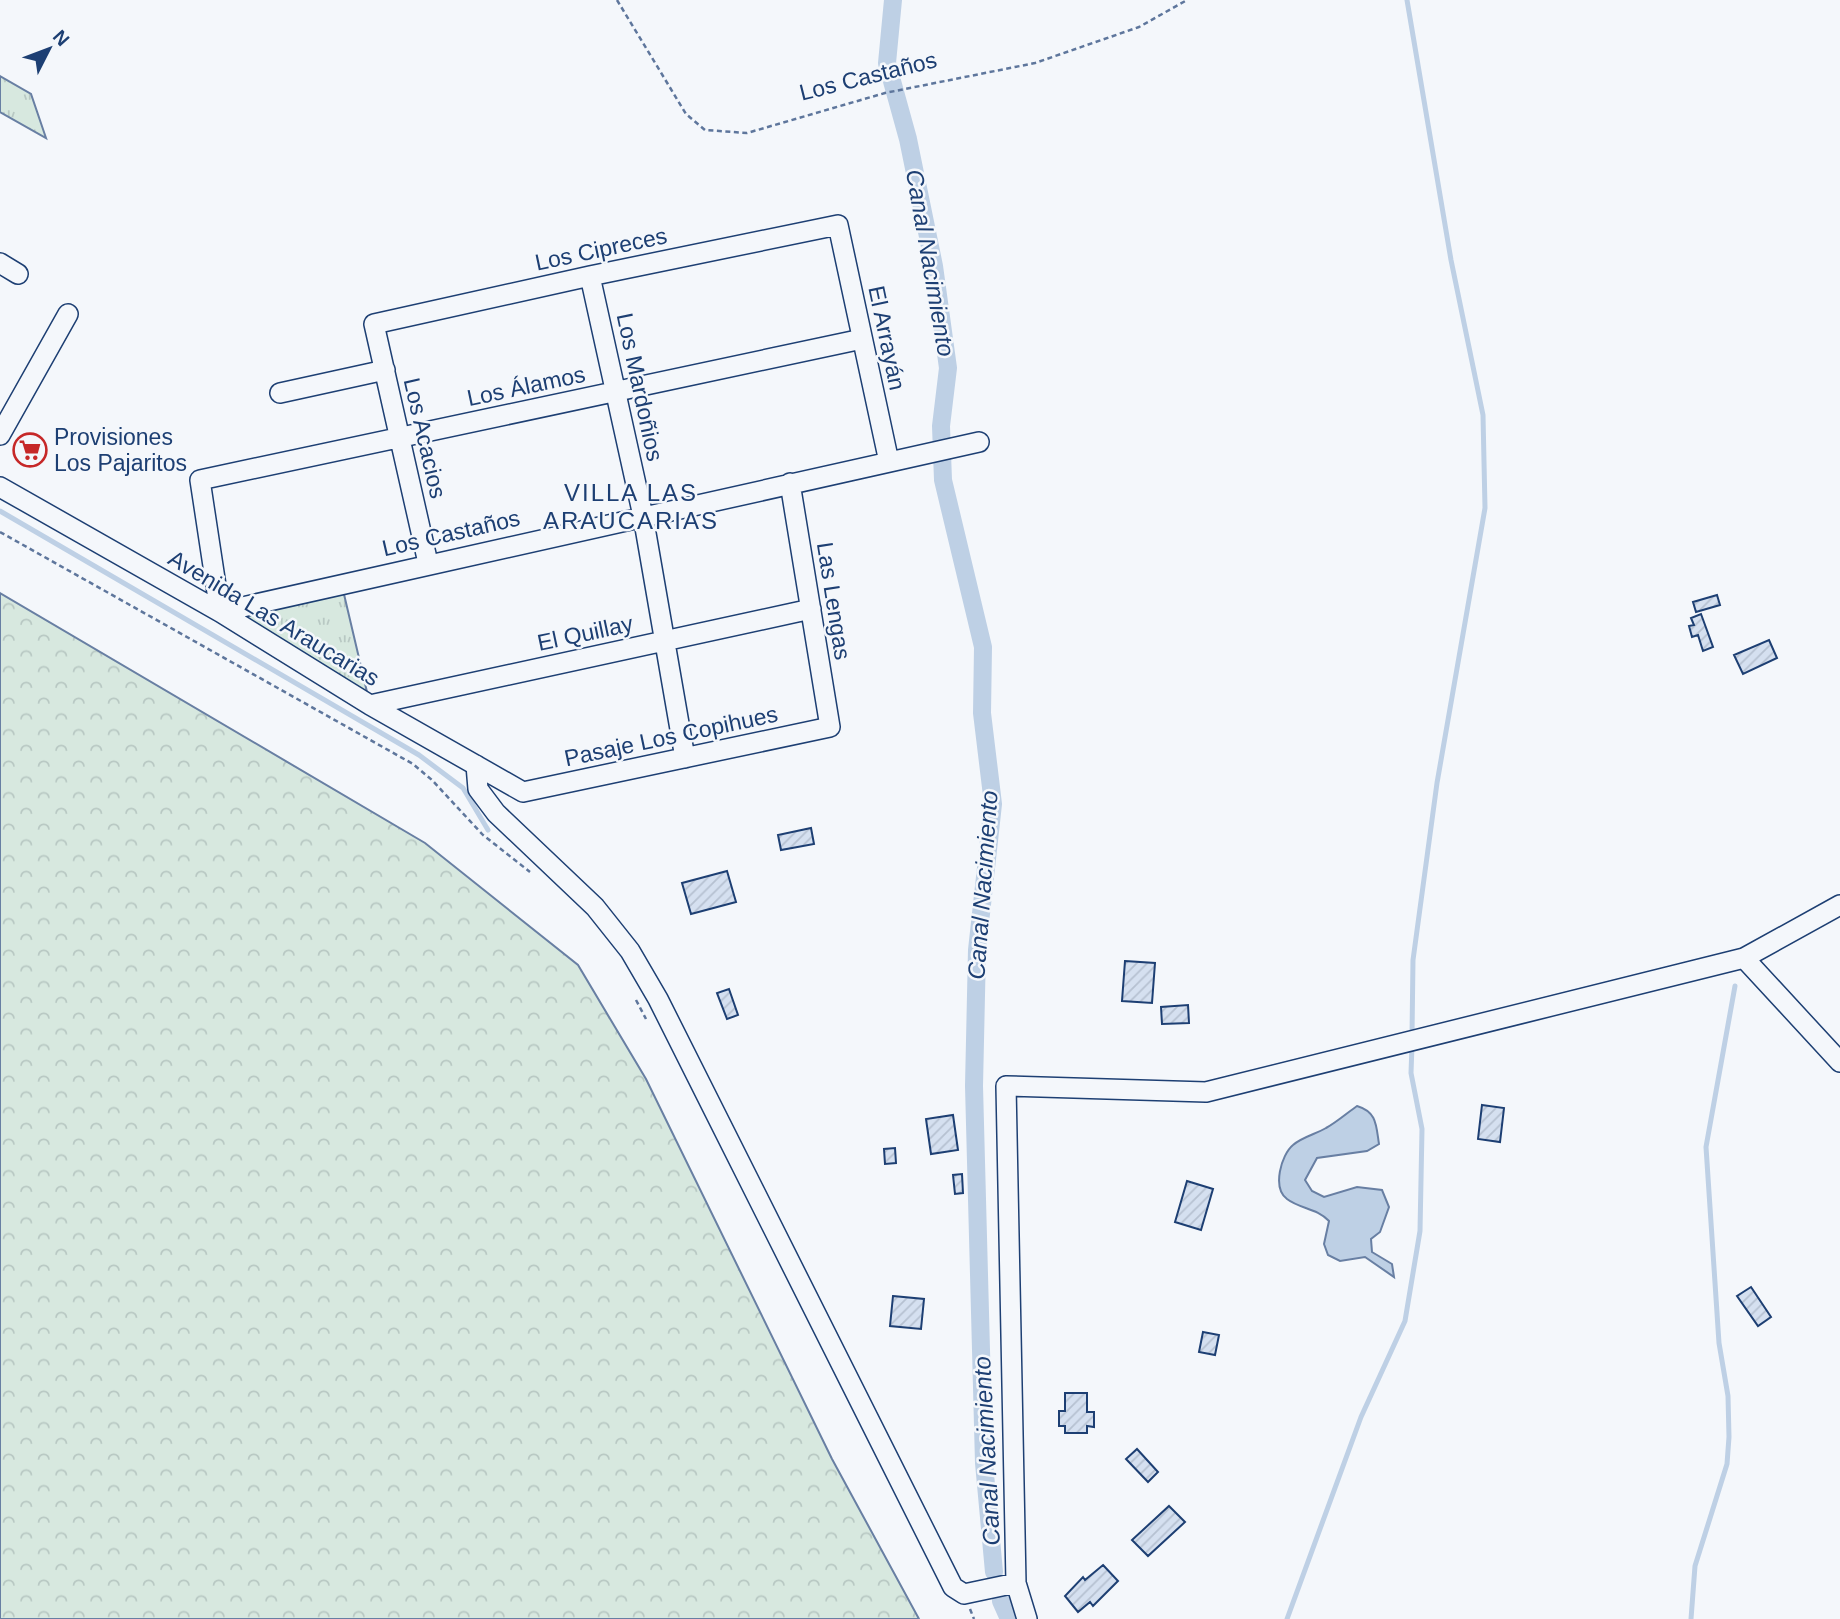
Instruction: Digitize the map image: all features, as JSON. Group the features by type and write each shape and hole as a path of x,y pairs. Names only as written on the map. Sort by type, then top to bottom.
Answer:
{"street":[{"name":"Los Cipreces","path":"374,324 838,225"},
{"name":"El Arrayán","path":"838,225 889,462"},
{"path":"0,263 19,274"},
{"name":"Los Mardoñios","path":"590,276 643,516 685,758"},
{"path":"0,435 68,314"},
{"name":"Los Acacios","path":"374,324 428,563"},
{"name":"Los Álamos","path":"220,612 200,480 862,339"},
{"path":"280,393 384,370"},
{"name":"Los Castaños","path":"220,612 428,563 979,442"},
{"name":"Las Lengas","path":"790,484 830,727"},
{"name":"Avenida Las Araucarias","path":"0,487 220,612 370,705 523,792"},
{"name":"El Quillay","path":"370,705 811,609"},
{"name":"Pasaje Los Copihues","path":"523,792 830,727"},
{"path":"476,765 478,789 496,813 595,907 637,963 953,1587 964,1594 1016,1583"},
{"path":"1027,1619 1016,1583 1006,1086 1206,1092 1744,958 1840,905"},
{"path":"1744,958 1840,1062"}],"path":[{"name":"Los Castaños","path":"617,0 686,114 705,130 747,133 885,93 1035,63 1139,27 1187,0"},
{"path":"0,532 413,764 432,780 483,835 535,876"},
{"path":"630,989 649,1025"}],"green space":[{"path":"0,76 31,94 46,138 0,112"},
{"path":"343,590 367,692 237,615"},
{"path":"0,593 425,843 578,965 646,1079 832,1459 919,1619 0,1619"}],"water":[{"path":"1357,1106 1372,1116 1379,1144 1367,1151 1317,1158 1305,1180 1312,1191 1324,1197 1357,1187 1382,1190 1389,1207 1380,1232 1371,1239 1372,1252 1392,1264 1394,1277 1365,1257 1340,1261 1328,1255 1324,1244 1329,1221 1319,1213 1287,1199 1280,1187 1282,1164 1293,1145 1330,1126"}],"building":[{"path":"1717,595 1720,605 1696,612 1693,602"},
{"path":"1701,614 1713,647 1703,651 1698,635 1692,637 1689,626 1694,625 1691,618"},
{"path":"1769,640 1777,658 1743,674 1734,655"},
{"path":"811,828 814,844 781,850 778,835"},
{"path":"727,871 736,902 691,914 682,883"},
{"path":"1125,961 1155,963 1152,1003 1122,1001"},
{"path":"729,989 738,1015 727,1019 717,993"},
{"path":"1188,1005 1189,1023 1162,1024 1161,1007"},
{"path":"1482,1105 1504,1108 1500,1142 1478,1139"},
{"path":"953,1115 958,1150 931,1154 926,1119"},
{"path":"895,1148 896,1163 885,1164 884,1149"},
{"path":"962,1174 963,1193 955,1194 953,1175"},
{"path":"1187,1181 1213,1189 1201,1230 1175,1222"},
{"path":"1751,1287 1771,1317 1758,1326 1737,1296"},
{"path":"893,1296 924,1299 921,1329 890,1326"},
{"path":"1203,1332 1219,1335 1215,1355 1199,1352"},
{"path":"1065,1393 1087,1393 1087,1412 1094,1412 1094,1427 1087,1426 1087,1433 1065,1433 1065,1426 1059,1426 1059,1411 1065,1411"},
{"path":"1137,1449 1158,1472 1148,1482 1126,1459"},
{"path":"1169,1506 1185,1522 1148,1556 1132,1540"},
{"path":"1103,1565 1118,1581 1093,1606 1090,1602 1078,1612 1065,1596 1083,1577 1085,1580"}],"waterway":[{"name":"Canal Nacimiento","path":"893,0 887,63 908,139 934,266 948,368 941,426 943,480 983,647 982,713 993,804 977,950 974,1086 984,1463 994,1572"},
{"path":"1407,0 1451,260 1483,415 1485,508 1437,783 1413,960 1412,1035"},
{"path":"0,511 419,755 463,788 488,830"},
{"path":"1691,1619 1695,1566 1727,1464 1729,1437 1728,1396 1719,1343 1706,1147 1735,986"},
{"path":"1287,1619 1361,1417 1405,1321 1420,1231 1422,1129 1411,1073 1412,1045"},
{"name":"Canal Nacimiento","path":"1001,1601 1009,1619"}],"place":[{"name":"Provisiones Los Pajaritos","path":"30,450"}],"district":[{"name":"VILLA LAS ARAUCARIAS","path":"631,507"}]}
